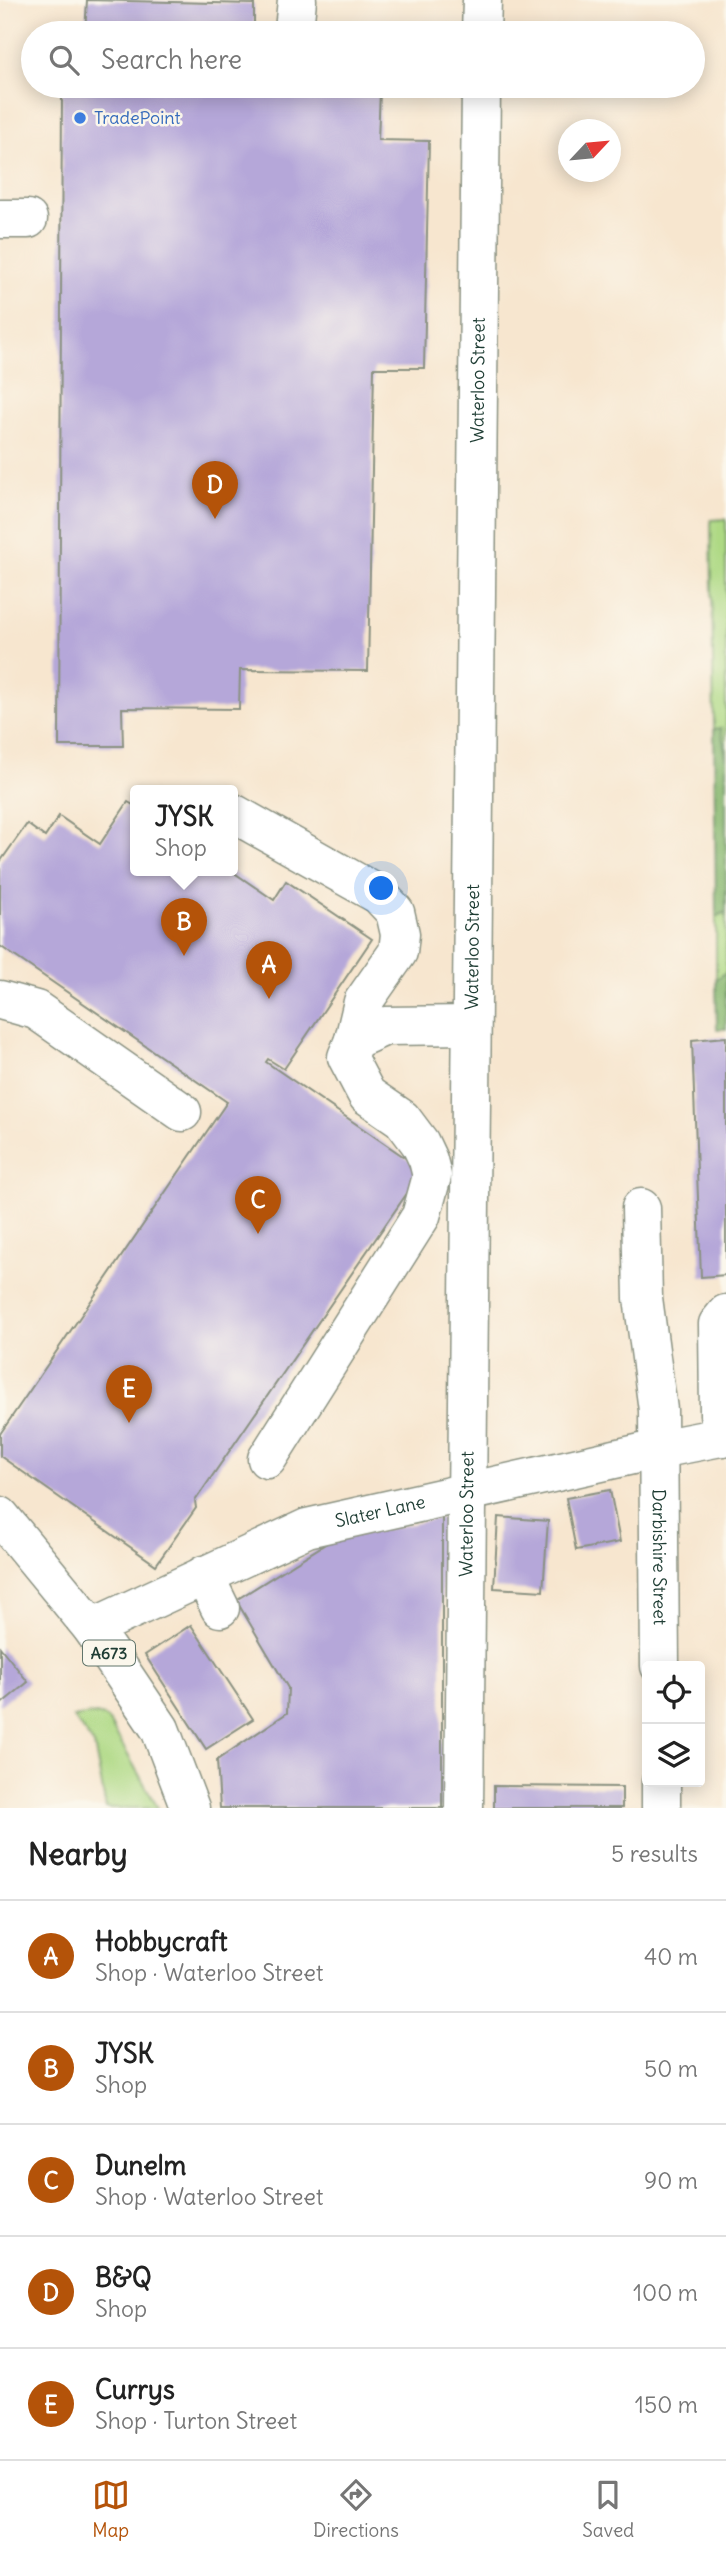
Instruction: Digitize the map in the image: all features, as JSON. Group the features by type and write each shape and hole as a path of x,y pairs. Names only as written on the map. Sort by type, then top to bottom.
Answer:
{"street":[{"path":"481,21 482,0"},
{"name":"Waterloo Street","path":"464,1808 481,98"},
{"path":"238,816 379,895 395,912 400,934 398,952 363,1002 347,1057 368,1095 402,1119 421,1143 432,1177 421,1216 267,1459"},
{"path":"0,1000 36,1010 182,1112"},
{"path":"354,1040 385,1026 471,1025"},
{"name":"Darbishire Street","path":"640,1208 643,1298 654,1373 659,1449 660,1661"},
{"path":"725,1437 719,1414 718,1324 726,1314"},
{"name":"Slater Lane","path":"92,1628 212,1591 307,1528 659,1449 725,1437"},
{"name":"A673","path":"0,1516 92,1628 160,1729 190,1808"},
{"path":"661,1787 661,1808"}],"green space":[{"path":"726,519 726,757 721,729 714,729 711,520"},
{"path":"721,728 726,757 726,912 716,917 714,729"},
{"path":"726,912 726,972 716,980 716,917"},
{"path":"726,972 726,1029 717,1029 716,980"},
{"path":"95,1715 108,1720 158,1808 106,1808 94,1745 73,1717"}],"building":[{"path":"87,0 254,4 254,21 86,21"},
{"path":"62,98 380,98 378,140 429,141 424,368 374,368 368,671 240,670 239,709 122,708 123,746 59,746"},
{"path":"128,802 130,876 238,875 274,900 286,881 372,939 284,1069 268,1059 266,1062 423,1170 195,1501 196,1508 156,1565 0,1456 0,1434 227,1102 0,946 0,862 27,824 45,837 59,816 100,844"},
{"path":"726,1037 726,1275 701,1277 692,1040"},
{"path":"610,1490 620,1542 576,1550 566,1498"},
{"path":"498,1517 548,1521 543,1591 494,1588"},
{"path":"442,1518 442,1808 220,1808 217,1760 287,1713 288,1688 236,1600 332,1540"},
{"path":"191,1625 253,1719 206,1749 145,1655"},
{"path":"0,1647 28,1682 0,1705"},
{"path":"494,1786 622,1787 622,1808 494,1808"}],"place":[{"name":"TradePoint","path":"80,118"},
{"name":"B&Q","path":"215,519"},
{"name":"JYSK","path":"184,956"},
{"name":"Hobbycraft","path":"269,999"},
{"name":"Dunelm","path":"258,1234"},
{"name":"Currys","path":"129,1423"}]}
